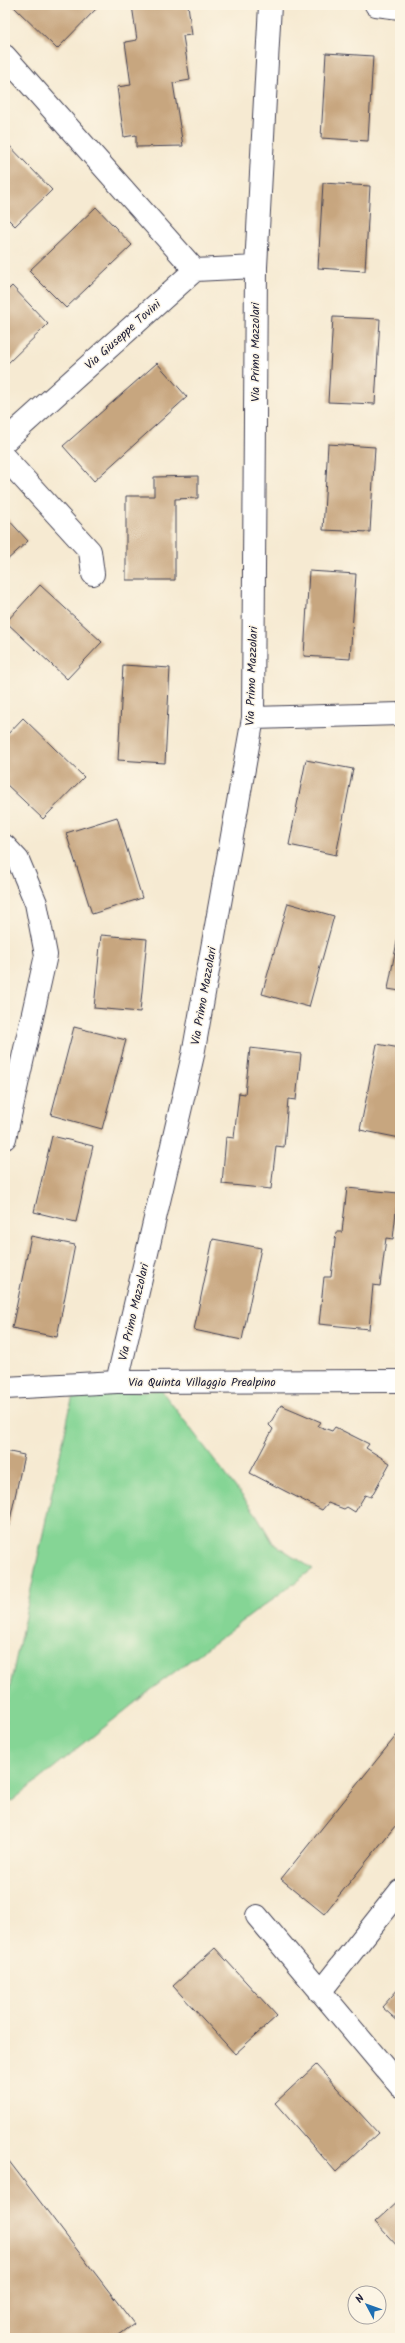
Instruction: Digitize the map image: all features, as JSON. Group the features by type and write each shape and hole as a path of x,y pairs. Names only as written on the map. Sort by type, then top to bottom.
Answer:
{"street":[{"name":"Via Primo Mazzolari","path":"117,1382 193,1055 253,718 256,267 270,5"},
{"path":"376,5 400,8"},
{"path":"5,56 195,270 256,267"},
{"name":"Via Giuseppe Tovini","path":"5,441 195,270"},
{"path":"5,458 90,551 93,574"},
{"path":"253,718 400,714"},
{"path":"5,846 18,860 36,903 46,955 5,1138"},
{"name":"Via Quinta Villaggio Prealpino","path":"5,1388 117,1382 400,1381"},
{"path":"320,1992 400,1891"},
{"path":"257,1916 400,2086"}],"green space":[{"path":"161,1390 256,1514 273,1543 313,1569 157,1685 7,1805 5,1803 5,1709 73,1395"}],"building":[{"path":"12,5 96,5 98,7 57,49"},
{"path":"132,5 188,5 192,35 183,36 190,80 173,83 183,146 136,147 136,135 124,137 117,87 131,85 125,42 137,40"},
{"path":"326,53 373,56 368,141 321,138"},
{"path":"5,141 52,190 15,226 5,216"},
{"path":"323,183 370,186 365,271 318,268"},
{"path":"96,207 132,245 66,308 29,271"},
{"path":"12,286 48,324 5,366 5,293"},
{"path":"333,317 380,319 375,404 328,402"},
{"path":"157,363 187,397 94,481 63,446"},
{"path":"328,444 375,447 370,532 323,530"},
{"path":"198,476 198,498 175,499 175,580 126,580 126,496 154,496 154,477"},
{"path":"5,516 28,541 5,562"},
{"path":"309,571 356,574 350,659 304,656"},
{"path":"40,585 102,642 67,679 6,622"},
{"path":"123,665 170,668 165,763 118,760"},
{"path":"23,718 84,777 43,819 5,783 5,737"},
{"path":"306,760 353,769 336,855 289,845"},
{"path":"117,817 142,898 92,914 66,833"},
{"path":"288,903 334,916 309,1007 262,994"},
{"path":"400,931 400,991 388,989"},
{"path":"101,935 147,939 140,1012 94,1008"},
{"path":"74,1027 126,1040 102,1129 51,1115"},
{"path":"377,1044 400,1048 400,1138 360,1130"},
{"path":"250,1048 301,1054 296,1100 288,1099 284,1147 276,1146 271,1189 222,1184 226,1137 234,1138 239,1093 245,1094"},
{"path":"52,1136 93,1146 76,1222 34,1212"},
{"path":"347,1188 398,1193 393,1239 386,1238 380,1286 373,1285 369,1329 319,1324 324,1277 331,1277 336,1232 342,1232"},
{"path":"31,1236 75,1245 57,1337 12,1328"},
{"path":"213,1239 261,1248 242,1340 194,1330"},
{"path":"281,1405 321,1422 318,1426 332,1431 335,1427 369,1444 366,1448 390,1463 371,1497 365,1495 355,1512 347,1507 344,1509 328,1503 322,1510 250,1473 273,1429 269,1425"},
{"path":"5,1451 24,1455 7,1534 5,1533"},
{"path":"400,1731 400,1820 324,1914 281,1879"},
{"path":"215,1948 277,2016 235,2054 173,1986"},
{"path":"400,1987 400,2023 382,2007"},
{"path":"316,2065 378,2133 336,2172 275,2103"},
{"path":"5,2156 134,2324 115,2338 5,2338"},
{"path":"400,2199 400,2249 375,2222"}]}
